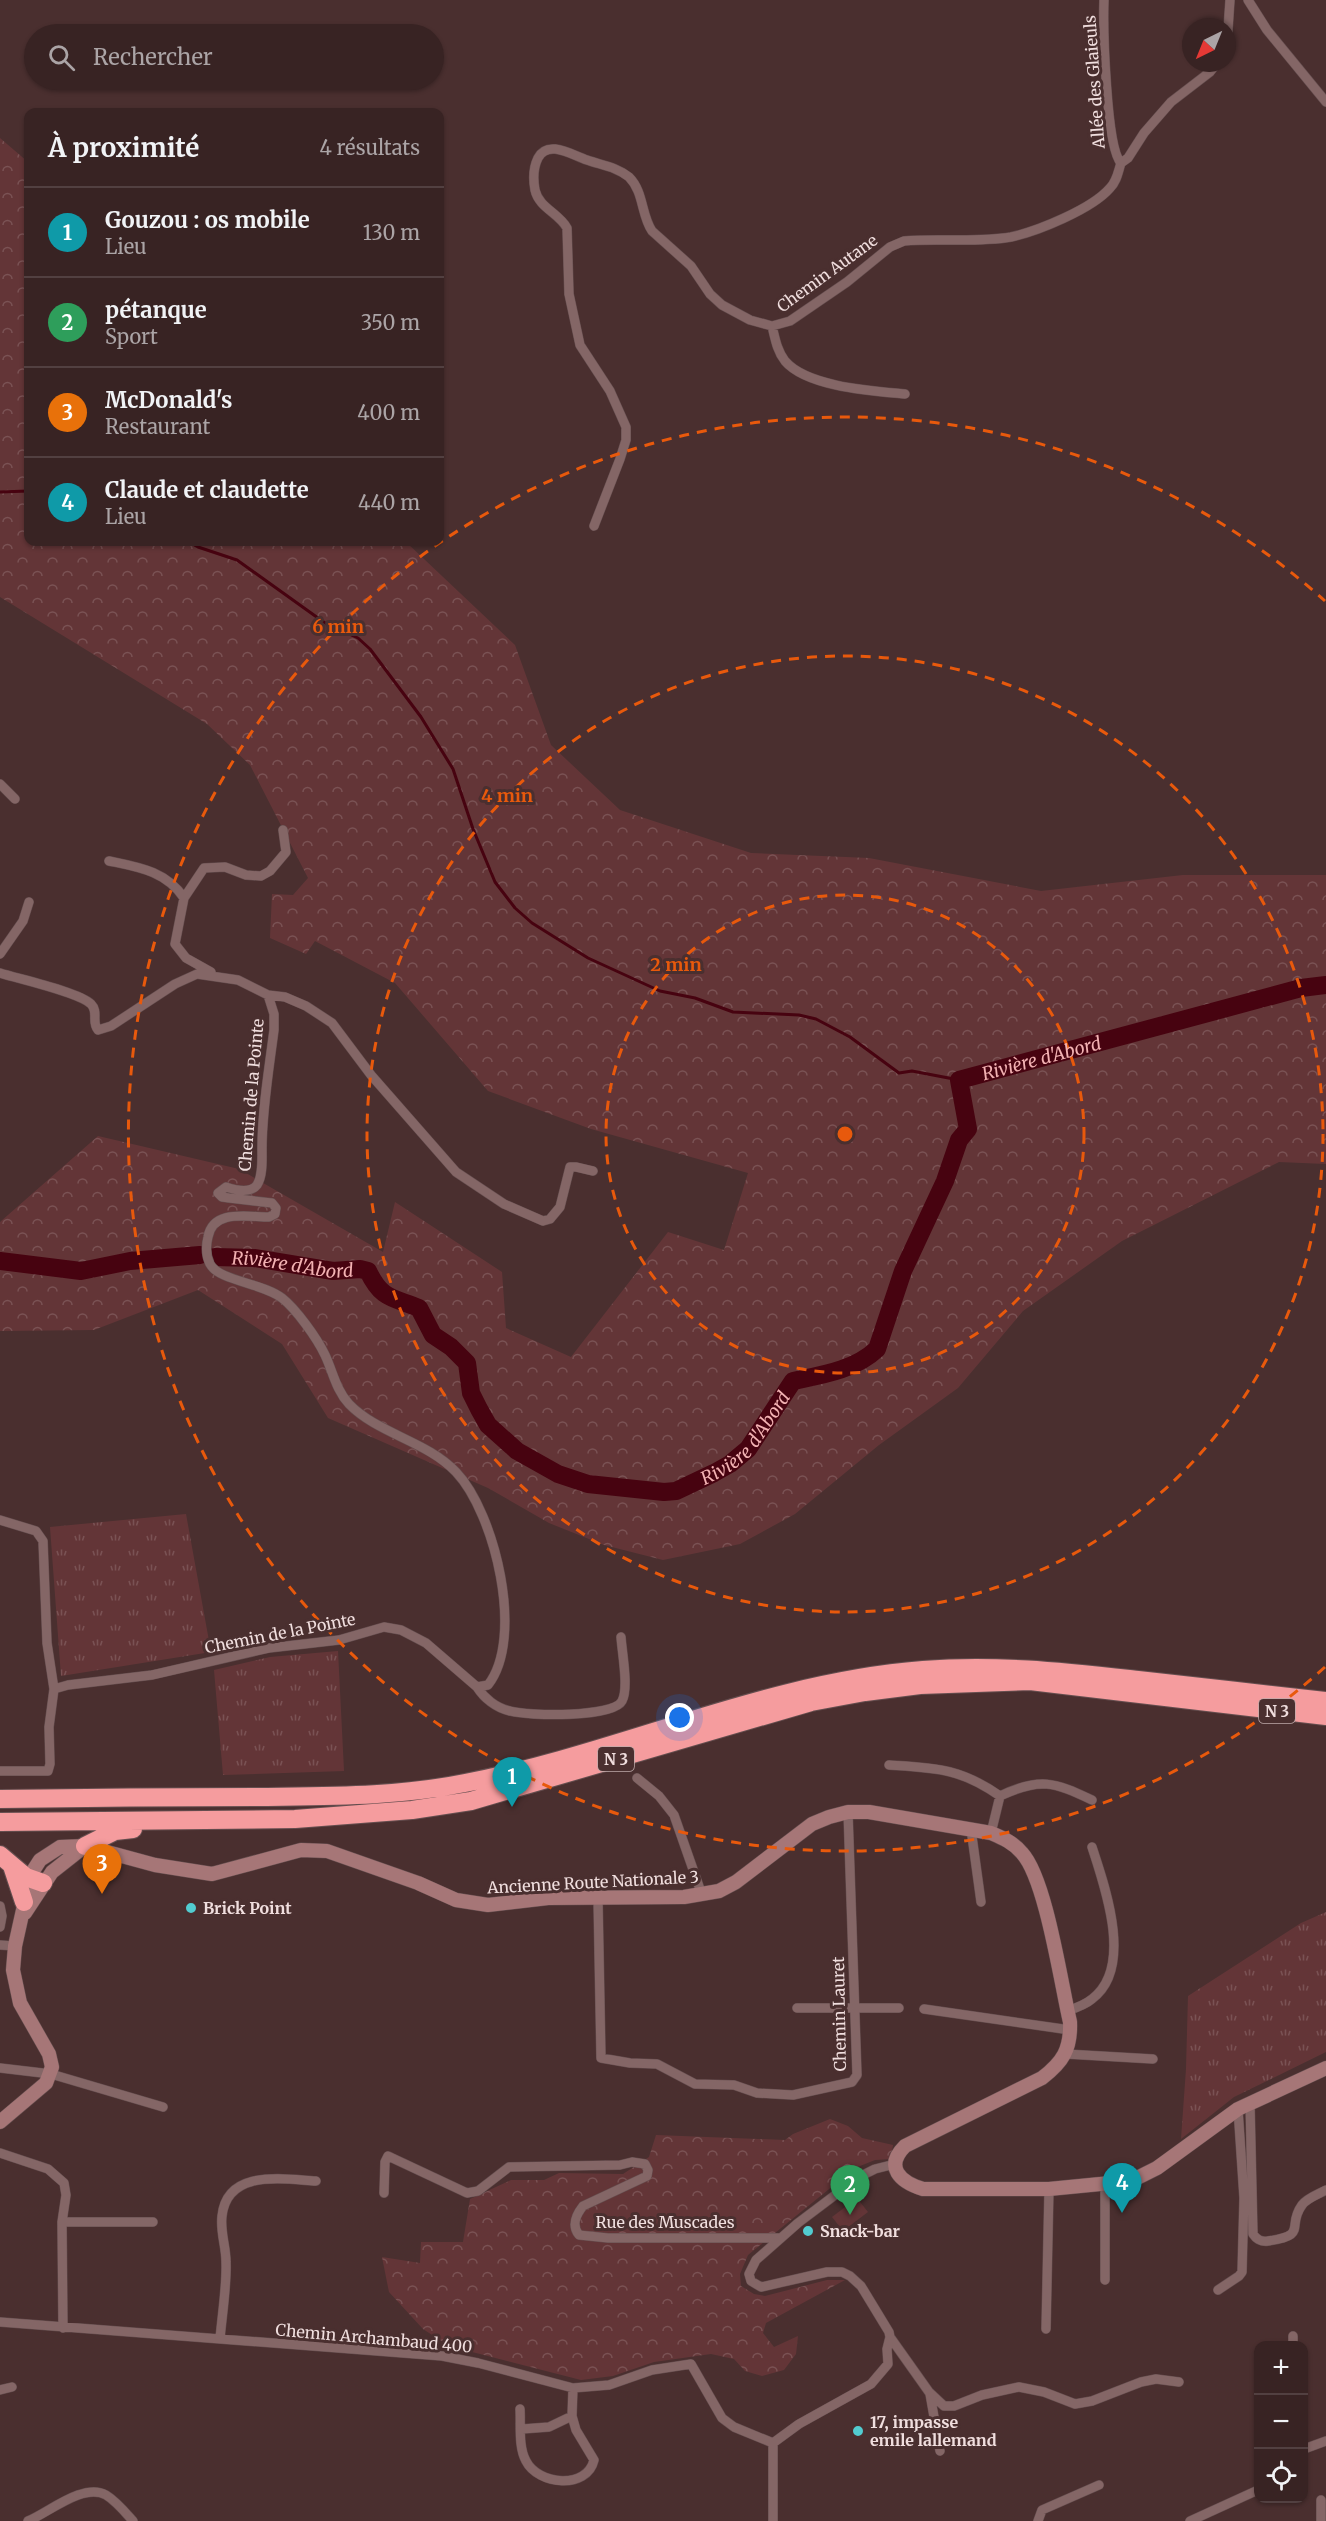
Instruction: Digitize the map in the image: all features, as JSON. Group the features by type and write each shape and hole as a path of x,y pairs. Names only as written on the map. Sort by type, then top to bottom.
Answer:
{"highway":[{"name":"N 3","path":"0,1799 294,1796 405,1792 464,1784 519,1771 808,1687 868,1676 923,1670 979,1667 1032,1668 1326,1701"},
{"name":"N 3","path":"0,1822 295,1819 412,1810 471,1801 811,1702 920,1685 1030,1681 1326,1716"},
{"path":"85,1846 115,1831 170,1824 254,1823 295,1819"},
{"path":"6,1861 36,1881"},
{"path":"6,1861 23,1911"}],"main road":[{"name":"Ancienne Route Nationale 3","path":"51,2074 49,2054 20,2003 14,1970 15,1946 23,1911 36,1881 40,1860 51,1852 71,1845 85,1846 155,1865 212,1874 301,1850 314,1849 343,1855 456,1900 488,1905 548,1899 702,1895 718,1891 736,1882 812,1824 849,1812 869,1812 991,1833 1008,1840 1023,1853 1038,1881 1067,2012 1070,2030 1066,2054"},
{"path":"1066,2054 1056,2067 1042,2078 905,2146 896,2157 895,2164 900,2178 906,2183 923,2189 1049,2189 1105,2186 1131,2181 1145,2175 1244,2106 1326,2068"},
{"path":"0,2122 36,2093 51,2074"}],"street":[{"name":"Allée des Glaieuls","path":"1104,0 1105,59 1112,138 1116,156 1121,163 1128,158 1144,133 1171,102 1210,72"},
{"path":"1229,18 1230,0"},
{"path":"1248,0 1267,30 1326,102"},
{"path":"594,526 620,459 626,440 626,427 610,391 580,345 569,294 567,228 562,220 544,205 535,189 535,165 542,152 549,149 563,151 605,165 629,178 637,187 645,218 652,231 691,266 715,300 741,316 772,326 779,351 785,360 806,374 854,388 905,394"},
{"name":"Chemin Autane","path":"772,326 790,321 846,282 890,247 904,241 1011,237 1073,214 1109,190 1116,180 1121,163"},
{"path":"0,784 15,799"},
{"path":"216,975 186,958 175,944 184,898 204,868 225,867 254,877 270,870 286,852 283,830"},
{"path":"109,861 141,866 171,881 184,898"},
{"path":"0,954 23,921 29,902"},
{"name":"Chemin de la Pointe","path":"0,973 90,1002 93,1007 95,1027 98,1030 111,1026 186,978 197,974 238,980 268,995 274,1014 260,1175 257,1185 252,1189 244,1191 226,1187 218,1192 222,1197 272,1203 276,1208 274,1214 269,1217 221,1218 213,1223 207,1241 207,1257 214,1271 220,1275 255,1284 280,1297 317,1341 326,1356 339,1390 347,1402 373,1421 416,1444 455,1471 469,1490 490,1535 500,1574 504,1611 503,1646 498,1667 488,1685 477,1687 426,1643 401,1630 384,1627 339,1640 269,1648 152,1675 68,1685 54,1689"},
{"path":"268,995 285,997 306,1006 332,1023 371,1075 456,1172 504,1204 543,1221 550,1219 560,1207 570,1167 593,1171"},
{"path":"0,1520 36,1531 43,1541 47,1643 54,1689 49,1727 50,1764 48,1771 0,1771"},
{"path":"477,1687 495,1706 509,1712 538,1714 609,1710 621,1704 626,1693 621,1637"},
{"path":"889,1765 950,1770 967,1776 1000,1796"},
{"path":"637,1778 659,1796 674,1815 702,1895"},
{"path":"1000,1796 1041,1782 1071,1790 1092,1800"},
{"path":"991,1833 1000,1796"},
{"name":"Chemin Lauret","path":"598,1899 600,2053 604,2060 657,2064 683,2080 702,2086 734,2085 757,2093 793,2094 849,2083 856,2078 849,1812"},
{"path":"971,1830 981,1902"},
{"path":"1067,2012 1094,1998 1104,1986 1114,1954 1106,1892 1092,1847"},
{"path":"0,1927 1,1911 23,1911"},
{"path":"0,1945 15,1946"},
{"path":"797,2008 899,2008"},
{"path":"924,2008 1070,2030"},
{"path":"1066,2054 1153,2059"},
{"path":"0,2068 51,2074 163,2107"},
{"path":"1244,2106 1253,2234 1256,2239 1263,2242 1292,2235 1301,2207 1326,2190"},
{"path":"1218,2290 1242,2272 1244,2106"},
{"path":"0,2153 42,2166 64,2182 66,2195 62,2222 63,2328"},
{"name":"Rue des Muscades","path":"384,2193 385,2163 388,2156 467,2193 478,2191 509,2167 620,2165 632,2162 645,2164 648,2170 646,2176 584,2206 577,2215 575,2223 579,2235 608,2238 781,2238"},
{"path":"895,2164 859,2177 781,2238 752,2266 749,2274 755,2285 768,2287 827,2272 846,2274 861,2286 887,2327 890,2337 930,2392 944,2406 954,2406 993,2392 1019,2387 1075,2403 1092,2401 1141,2382 1156,2379 1179,2382"},
{"path":"220,2339 226,2265 221,2228 225,2199 234,2189 266,2179 316,2181"},
{"path":"1105,2186 1105,2280"},
{"path":"1046,2330 1049,2189"},
{"path":"62,2222 153,2222"},
{"name":"Chemin Archambaud 400","path":"0,2322 442,2356 573,2388 609,2385 652,2370 692,2364 722,2418 734,2427 773,2443"},
{"path":"773,2521 773,2443 809,2418 871,2384 888,2364 886,2349 890,2337"},
{"path":"0,2390 12,2387"},
{"path":"520,2409 526,2461 544,2477 573,2480 584,2476 592,2468 594,2458 576,2430 572,2416 573,2388"},
{"path":"930,2392 940,2451"},
{"path":"522,2429 549,2427 572,2416"},
{"path":"1308,2448 1326,2441"},
{"path":"1038,2521 1042,2510 1099,2485"},
{"path":"28,2521 78,2495 93,2492 105,2494 133,2521"},
{"path":"1190,2521 1254,2492"},
{"path":"1321,2500 1321,2521"}],"green space":[{"path":"0,138 24,159 24,546 410,546 515,645 551,745 620,810 751,853 869,858 1041,891 1183,875 1326,875 1326,1164 1279,1162 1122,1241 1023,1311 958,1388 879,1445 795,1514 740,1544 663,1560 604,1545 549,1523 488,1488 328,1418 282,1344 198,1290 94,1330 0,1331 0,1222 98,1136 239,1169 383,1252 395,1202 502,1272 506,1328 571,1357 668,1232 724,1250 748,1173 591,1129 488,1091 395,983 315,941 306,954 270,938 272,894 293,895 308,878 250,765 207,724 0,597"},
{"path":"186,1514 211,1652 61,1676 50,1527"},
{"path":"338,1651 344,1771 223,1775 214,1670 270,1657"},
{"path":"1326,1912 1326,2052 1234,2097 1181,2139 1188,1996 1301,1923"},
{"path":"830,2119 848,2126 862,2138 893,2145 891,2159 875,2160 855,2168 748,2255 740,2274 741,2286 754,2294 765,2296 827,2280 845,2280 766,2323 763,2333 774,2347 798,2336 796,2354 784,2370 762,2376 745,2371 734,2359 711,2354 654,2362 613,2376 581,2380 449,2346 423,2329 389,2292 382,2257 420,2263 421,2242 463,2242 470,2199 511,2180 544,2180 559,2173 623,2174 649,2157 656,2135 785,2140 793,2134"},
{"path":"857,2198 868,2212 843,2231 832,2217"}],"waterway":[{"path":"0,492 24,491"},
{"path":"196,546 237,560 325,623 358,638 370,649 421,717 453,769 473,829 495,882 515,908 532,923 588,958 660,991 695,998 733,1012 799,1015 816,1019 850,1037 899,1073 912,1071 959,1080"},
{"name":"Rivière d'Abord","path":"215,1257 254,1258 333,1271 360,1269 368,1271 383,1293 419,1308 433,1335 451,1347 467,1363 471,1393 488,1425 517,1451 558,1474 588,1484 664,1492 676,1491 730,1464 748,1449 793,1381 848,1367 877,1349 903,1271 945,1181 959,1140 968,1129 959,1080 1301,988 1326,985"},
{"name":"Rivière d'Abord","path":"0,1261 81,1271 130,1261 200,1255"}],"place":[{"name":"Gouzou : os mobile","path":"512,1807"},
{"name":"McDonald's","path":"102,1894"},
{"name":"Brick Point","path":"191,1908"},
{"name":"Claude et claudette","path":"1122,2213"},
{"name":"pétanque","path":"850,2215"},
{"name":"Snack-bar","path":"808,2231"},
{"name":"17, impasse emile lallemand","path":"858,2431"}]}
